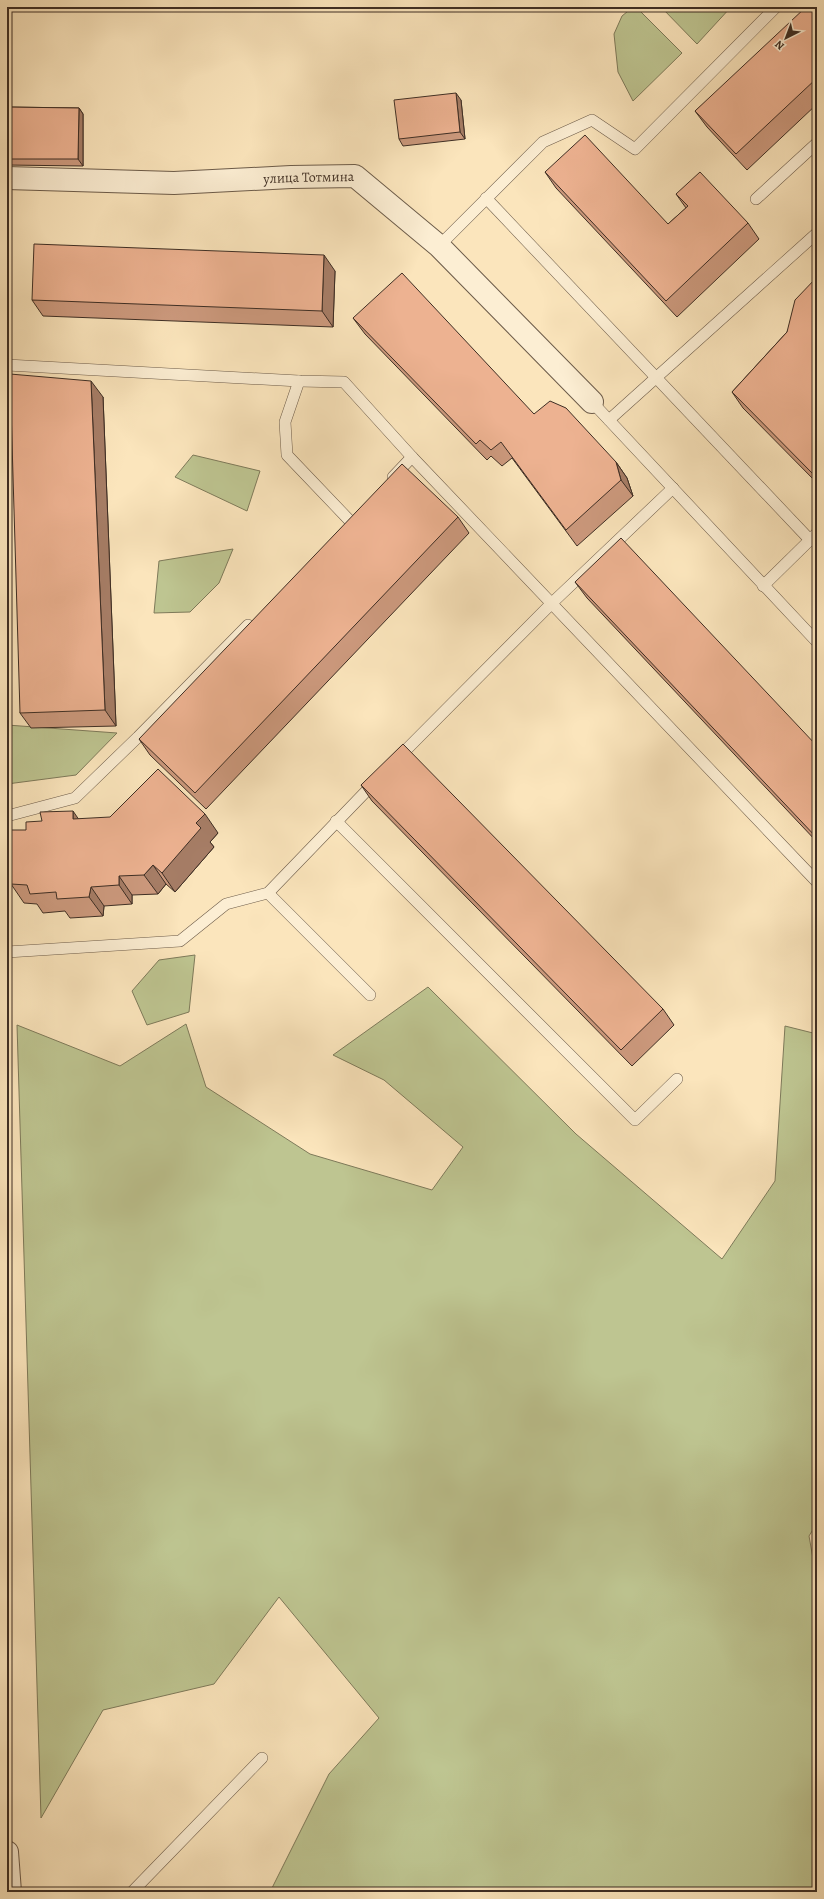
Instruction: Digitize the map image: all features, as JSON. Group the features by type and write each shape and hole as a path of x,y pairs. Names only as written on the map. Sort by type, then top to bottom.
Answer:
{"street":[{"name":"улица Тотмина","path":"7,178 174,183 291,177 355,176 439,246 592,402"},
{"path":"7,1852 10,1892"}],"lane":[{"path":"439,246 543,142 592,120 635,149 776,7"},
{"path":"756,199 817,143"},
{"path":"486,198 656,377 814,537 764,586"},
{"path":"609,420 817,233"},
{"path":"7,365 299,381 344,382 412,457 817,882"},
{"path":"299,381 285,422 287,455 350,521"},
{"path":"592,402 817,642"},
{"path":"386,484 412,457"},
{"path":"391,765 552,603 673,488"},
{"path":"7,816 75,798 138,737 255,618"},
{"path":"7,952 180,942 226,904 268,893 380,776"},
{"path":"336,821 635,1120 677,1078"},
{"path":"268,893 370,995"},
{"path":"132,1892 262,1758"}],"green space":[{"path":"633,7 636,7 682,53 633,101 618,72 614,34 622,16"},
{"path":"661,7 731,7 697,44"},
{"path":"193,455 260,471 247,511 175,477"},
{"path":"233,549 219,583 190,612 154,613 159,561"},
{"path":"7,725 117,733 76,775 7,784"},
{"path":"195,955 189,1012 147,1025 132,991 159,960"},
{"path":"428,987 576,1134 722,1259 775,1181 785,1026 817,1034 817,1523 809,1536 817,1581 817,1892 270,1892 329,1774 379,1718 279,1597 214,1684 103,1710 41,1818 17,1025 120,1066 186,1024 206,1087 310,1154 432,1190 463,1147 384,1080 333,1055"}],"building":[{"path":"806,7 817,7 817,78 736,154 695,111"},
{"path":"456,93 460,132 399,139 394,100"},
{"path":"7,107 79,108 78,159 7,159"},
{"path":"585,135 668,224 688,206 676,194 700,172 748,223 666,301 545,172"},
{"path":"34,244 324,255 322,311 32,300"},
{"path":"402,273 534,414 550,401 566,408 616,462 621,480 566,530 501,442 491,450 480,440 476,444 353,318"},
{"path":"817,277 817,470 813,474 732,392 787,332 795,300"},
{"path":"10,374 91,381 105,710 20,713"},
{"path":"402,464 458,517 195,793 139,739"},
{"path":"621,538 817,746 817,838 575,582"},
{"path":"403,744 663,1009 621,1050 361,785"},
{"path":"158,769 205,814 196,823 201,828 162,873 153,865 144,875 119,876 119,885 91,887 89,897 57,899 56,892 30,894 27,885 11,884 9,830 26,830 26,822 42,821 40,812 73,811 73,819 110,817"}]}
